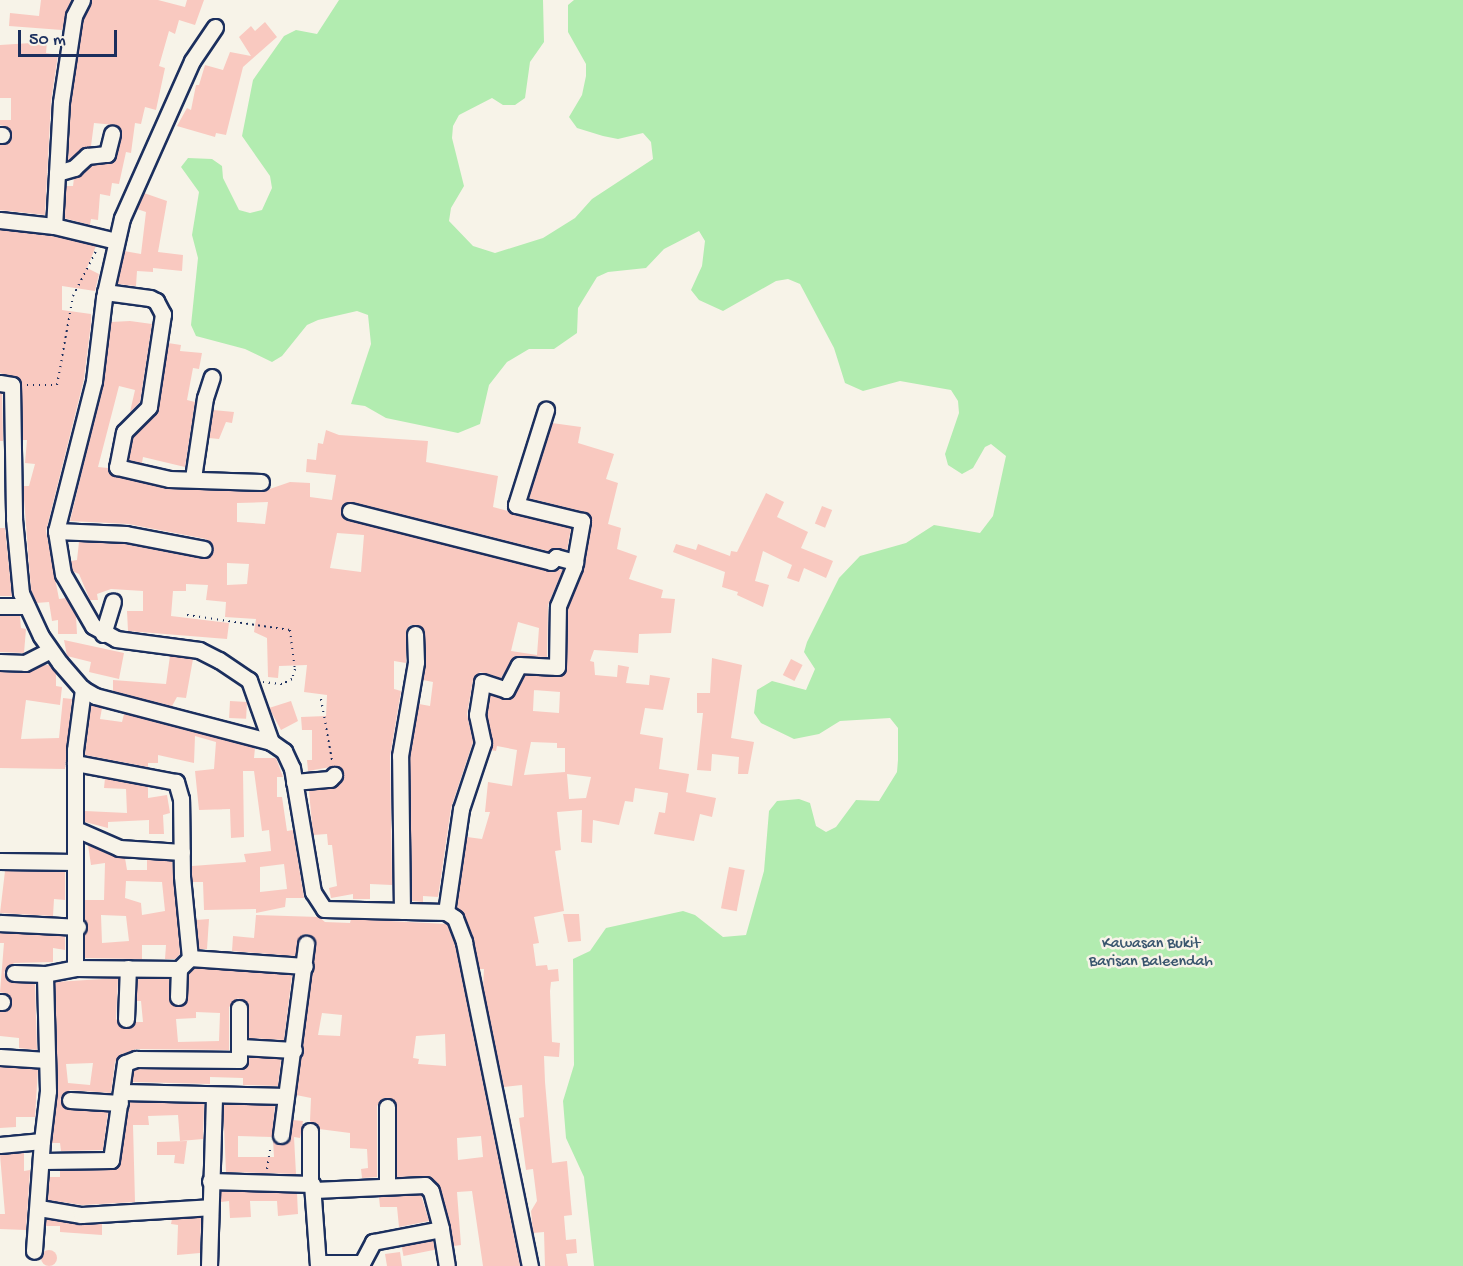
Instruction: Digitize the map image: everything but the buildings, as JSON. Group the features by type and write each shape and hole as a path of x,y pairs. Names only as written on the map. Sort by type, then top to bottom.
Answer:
{"street":[{"path":"54,226 69,42 74,16 82,0"},
{"path":"215,27 192,61 122,218 110,239 94,381 56,531 58,558 71,593 102,634 199,650 249,680 271,742"},
{"path":"57,173 74,168 87,156 107,154 112,134"},
{"path":"0,220 54,226 110,239"},
{"path":"105,292 150,298 156,301 163,314 149,407 124,432 116,466 153,477 261,482"},
{"path":"193,478 205,398 212,377"},
{"path":"6,384 16,566 25,606 50,650 82,689 114,702 271,742 285,753 294,782 315,900 324,909 446,912 455,918 464,942 530,1266"},
{"path":"446,912 461,809 483,743 477,715 482,682 506,690 519,665 557,667 558,606 575,562 582,521 516,506 546,410"},
{"path":"350,511 551,562 556,557 575,562"},
{"path":"56,531 126,534 204,549"},
{"path":"102,634 112,601"},
{"path":"0,606 25,606"},
{"path":"402,911 400,756 416,662 416,634"},
{"path":"0,662 25,663 50,650"},
{"path":"75,968 78,927 75,862 75,763 82,689"},
{"path":"75,763 176,782 182,799 184,964 178,997"},
{"path":"294,782 330,779 334,775"},
{"path":"76,829 128,850 182,852"},
{"path":"0,861 75,862"},
{"path":"0,923 78,927"},
{"path":"281,1135 294,1050 306,944"},
{"path":"14,973 45,974 75,968 128,968 184,964 304,966"},
{"path":"126,1019 128,968"},
{"path":"34,1251 43,1161 47,1060 45,974"},
{"path":"43,1161 111,1160 127,1061 237,1060 241,1058 239,1008"},
{"path":"241,1047 294,1050"},
{"path":"0,1056 47,1060"},
{"path":"70,1100 214,1095 286,1096"},
{"path":"209,1266 214,1095"},
{"path":"387,1107 387,1185"},
{"path":"310,1131 318,1265 365,1262 369,1244 373,1242 441,1228"},
{"path":"0,1145 42,1141"},
{"path":"210,1181 266,1182 312,1187 387,1185 392,1189 428,1186 441,1228 447,1266"},
{"path":"39,1208 81,1215 210,1207"}],"path":[{"path":"6,384 57,385 73,296 110,239"},
{"path":"187,615 290,630 295,669 292,679 282,684 249,680"},
{"path":"321,699 334,775"},
{"path":"266,1182 272,1143 281,1135"}],"green space":[{"name":"Kawasan Bukit Barisan Baleendah","path":"339,0 543,0 544,42 530,62 525,98 515,105 503,105 492,98 459,115 453,126 452,138 464,186 451,208 449,221 473,246 495,253 543,238 575,218 592,199 653,159 651,142 643,133 618,139 603,136 577,128 569,117 582,95 586,76 586,64 568,32 568,5 574,0 1463,0 1463,1266 594,1266 584,1177 566,1138 563,1101 574,1065 573,959 590,951 606,928 683,911 695,915 723,937 746,935 764,871 769,811 777,801 799,799 810,803 816,826 826,832 836,827 856,800 879,801 897,772 898,728 890,718 840,721 819,734 794,739 761,723 754,713 757,690 772,681 806,690 815,669 804,652 807,642 839,578 860,556 906,543 934,525 980,533 993,516 1006,456 991,444 985,447 973,468 962,474 948,465 945,454 959,413 958,401 951,390 900,381 863,391 845,383 834,348 800,284 788,279 776,281 723,311 699,300 691,290 702,266 705,241 699,231 664,249 646,268 608,272 597,277 578,308 577,333 554,349 529,349 507,362 489,385 480,424 458,433 386,418 365,406 351,404 371,344 368,315 357,311 318,320 307,325 282,356 272,362 245,349 196,336 191,325 198,258 192,235 199,192 181,167 188,158 212,159 222,166 223,178 239,210 250,213 262,210 272,188 270,176 242,136 253,80 284,36 296,30 317,34"}]}
